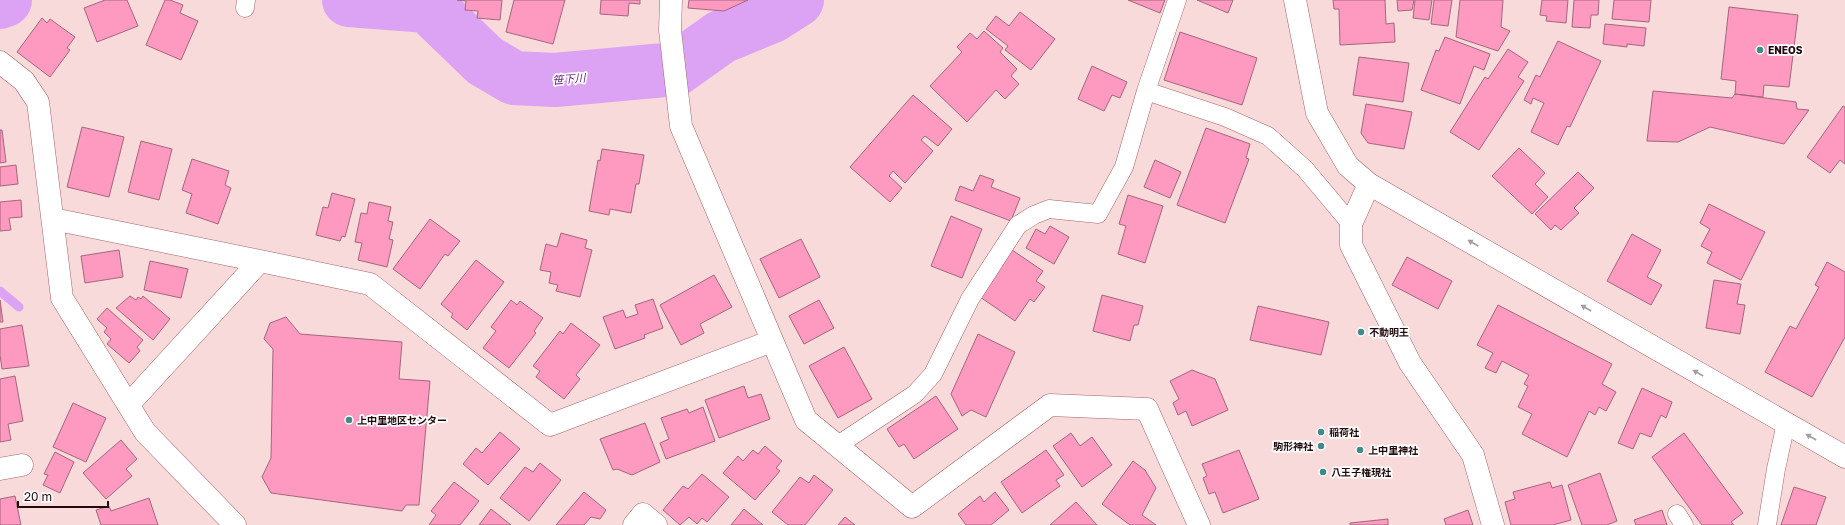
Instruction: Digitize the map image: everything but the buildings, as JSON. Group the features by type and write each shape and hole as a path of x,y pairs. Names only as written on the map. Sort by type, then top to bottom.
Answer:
{"street":[{"path":"671,0 670,30 681,126 806,420 912,507 1050,405 1147,409 1199,525"},
{"path":"1295,0 1317,113 1348,166 1369,184 1845,457"},
{"path":"0,62 24,81 38,102 62,298 145,432 235,525"},
{"path":"1369,184 1351,224 1351,245 1410,363 1473,455 1493,525"},
{"path":"53,219 370,284 550,425 772,341"},
{"path":"129,404 260,261"},
{"path":"0,469 22,465"},
{"path":"634,525 642,514 656,525"}],"lane":[{"path":"838,445 915,394 933,374 970,299 1018,225 1034,215 1048,209 1098,214 1124,167 1146,91 1177,0"},
{"path":"1146,91 1225,117 1268,136 1305,169 1351,224"},
{"path":"1767,525 1776,469 1786,423"}],"waterway":[{"name":"笹下川","path":"0,2 5,0"},
{"name":"笹下川","path":"349,0 428,6 485,61 514,78 555,80 676,69 721,37 772,16 797,0"},
{"path":"0,291 19,307"}],"place":[{"name":"ENEOS","path":"1760,50"},
{"name":"不動明王","path":"1361,332"},
{"name":"上中里地区センター","path":"349,420"},
{"name":"稲荷社","path":"1321,432"},
{"name":"駒形神社","path":"1321,446"},
{"name":"上中里神社","path":"1360,450"},
{"name":"八王子権現社","path":"1323,472"}]}
